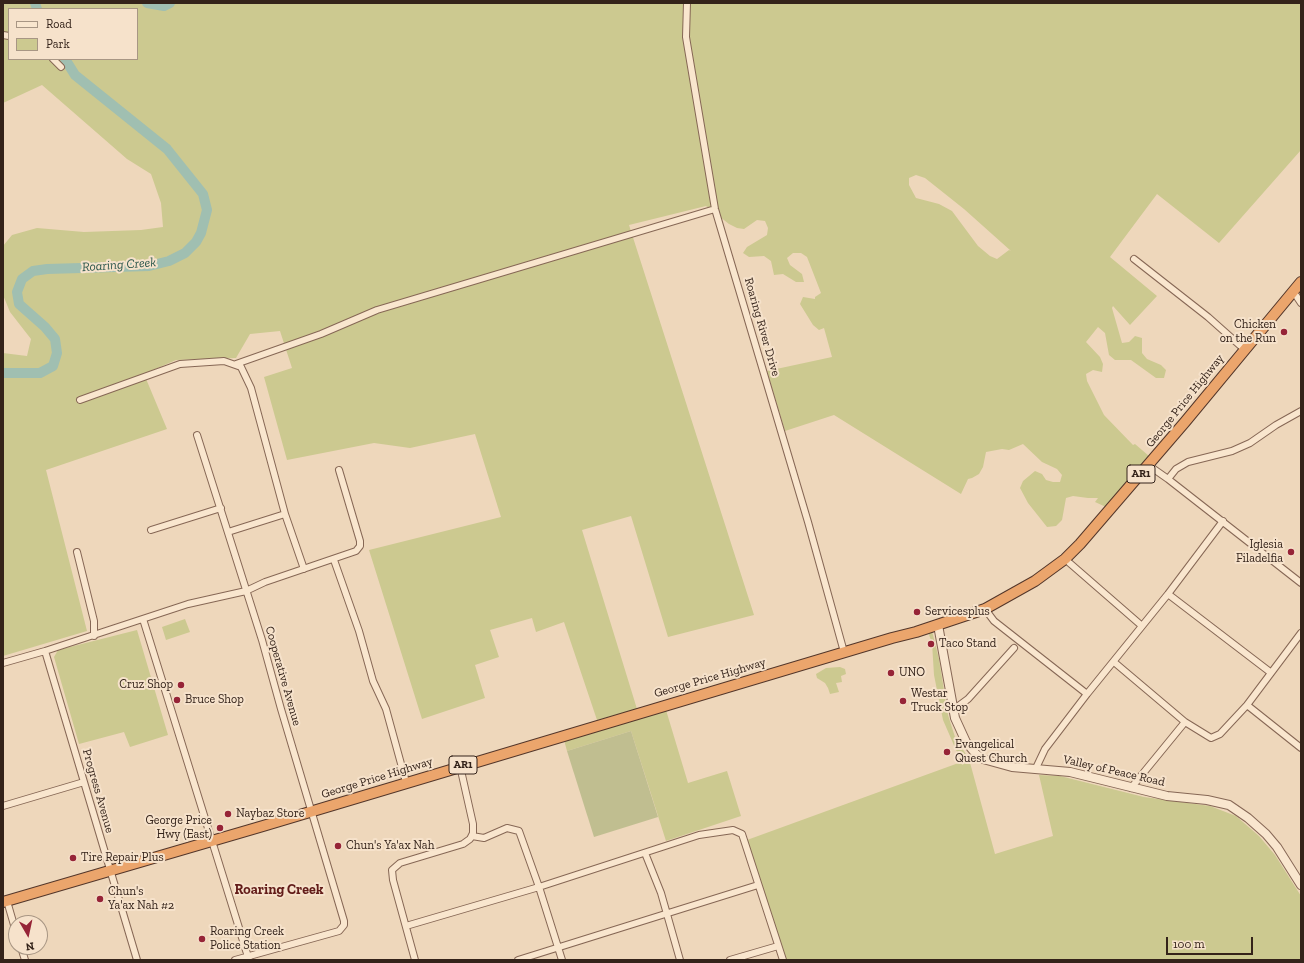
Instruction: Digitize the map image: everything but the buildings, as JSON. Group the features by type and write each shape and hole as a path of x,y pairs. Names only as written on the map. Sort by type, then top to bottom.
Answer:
{"highway":[{"name":"George Price Highway","path":"5,902 938,625 984,609 1018,592 1065,559 1094,530 1301,282"}],"street":[{"name":"Roaring River Drive","path":"687,3 686,37 715,210 808,522 844,652"},
{"path":"54,60 61,67"},
{"path":"236,364 322,334 376,310 715,210"},
{"path":"1134,259 1208,317 1244,349"},
{"path":"1293,291 1301,303"},
{"path":"80,400 180,364 224,362 236,364 241,367 251,388 285,514 304,569"},
{"path":"1168,479 1176,469 1188,462 1232,451 1250,443 1276,425 1301,411"},
{"name":"Cooperative Avenue","path":"197,435 262,640 344,925 339,931 249,958"},
{"path":"1148,465 1223,521 1301,583"},
{"path":"3,663 94,636 188,604 246,591 356,551 360,546 349,500 339,470"},
{"path":"151,530 221,508"},
{"path":"228,532 285,514"},
{"path":"1036,768 1045,749 1087,694 1168,594 1223,521"},
{"path":"77,552 94,621 94,636"},
{"path":"1065,559 1142,626"},
{"path":"334,560 359,631 373,681 386,709 406,782"},
{"path":"1168,594 1270,672"},
{"path":"984,609 994,621 1087,694"},
{"path":"143,620 249,958 235,960"},
{"name":"Valley of Peace Road","path":"938,625 953,710 958,727 966,742 983,759 1000,765 1070,772 1167,796 1219,802 1237,809 1266,834 1278,847 1301,884"},
{"path":"1114,662 1185,722 1211,738 1220,734 1247,705 1270,672 1301,633"},
{"path":"953,710 968,699 1014,648"},
{"name":"Progress Avenue","path":"45,651 137,960"},
{"path":"1247,705 1301,748"},
{"path":"1131,788 1185,722"},
{"path":"415,960 393,880 392,870 395,866 405,861 463,844 472,836 473,824 460,766"},
{"path":"3,806 84,782"},
{"path":"472,836 484,838 507,828 519,831 539,887 562,960"},
{"path":"406,926 539,887 699,835 733,830 742,834 783,960"},
{"path":"645,853 661,893 680,960"},
{"path":"518,960 758,885"},
{"path":"5,902 10,915"},
{"path":"730,960 778,946"}],"green space":[{"path":"3,3 1301,3 1301,150 1219,243 1157,194 1110,257 1157,296 1130,325 1113,306 1112,308 1122,343 1129,342 1135,336 1142,338 1142,353 1147,359 1161,365 1166,370 1164,378 1156,378 1131,360 1115,360 1109,355 1105,333 1098,327 1086,342 1100,357 1103,364 1102,372 1093,370 1086,374 1087,381 1104,415 1133,445 1135,444 1149,456 1106,507 1095,502 1098,498 1073,496 1066,498 1062,520 1056,526 1047,527 1028,503 1020,488 1023,481 1035,471 1042,474 1046,480 1053,482 1060,482 1062,475 1057,469 1042,462 1023,444 1009,450 1002,449 986,452 983,467 979,474 968,479 961,494 834,415 785,431 767,371 832,357 824,328 819,330 813,325 800,304 803,297 815,299 815,297 821,293 807,257 801,253 793,253 787,258 790,265 802,274 804,282 796,282 783,274 774,275 771,261 764,256 749,257 743,253 747,247 767,235 768,228 765,221 757,220 744,229 737,228 729,224 706,206 629,225 754,615 668,637 631,516 582,530 637,709 597,720 564,622 536,632 532,618 490,630 499,657 475,665 485,698 422,719 369,550 501,517 475,434 410,448 374,443 287,460 264,377 292,368 280,331 250,334 236,358 176,360 144,374 167,429 46,470 87,631 3,656 3,353 27,356 31,339 10,312 3,295 3,246 12,235 37,228 84,232 141,230 163,227 161,203 151,174 127,159 42,85 3,103","holes":["916,175 925,178 964,209 1011,251 1009,250 997,259 990,256 978,246 952,211 939,204 916,198 909,185 909,178"]},
{"path":"185,619 190,632 166,640 162,627"},
{"path":"137,630 168,735 130,747 124,732 79,744 54,657 58,650"},
{"path":"932,631 939,659 948,715 955,737 969,759 995,854 1053,836 1039,775 1060,776 1144,797 1210,806 1236,816 1259,836 1275,855 1301,896 1301,960 786,960 747,840 964,761 956,750 943,720 934,675 932,643 928,632"},
{"path":"840,667 845,669 846,674 841,676 842,682 836,683 839,692 830,694 825,683 817,678 816,674 826,668"},
{"path":"666,710 688,783 727,771 741,816 666,841 631,731 567,751 564,740"}],"shaded area":[{"path":"631,731 658,817 594,837 567,751"}],"waterway":[{"name":"Roaring Creek","path":"35,3 37,8"},
{"name":"Roaring Creek","path":"147,3 164,6 170,3"},
{"name":"Roaring Creek","path":"3,373 40,373 53,366 57,353 55,339 45,327 19,304 17,292 22,279 33,271 47,269 149,266 169,261 185,253 196,242 201,233 207,210 203,194 167,149 75,75 66,60"}],"place":[{"name":"Chicken on the Run","path":"1284,332"},
{"name":"Iglesia Filadelfia","path":"1291,552"},
{"name":"Servicesplus","path":"917,612"},
{"name":"Taco Stand","path":"931,644"},
{"name":"UNO","path":"891,673"},
{"name":"Cruz Shop","path":"181,685"},
{"name":"Bruce Shop","path":"177,700"},
{"name":"Westar Truck Stop","path":"903,701"},
{"name":"Evangelical Quest Church","path":"947,752"},
{"name":"Naybaz Store","path":"228,814"},
{"name":"George Price Hwy (East)","path":"220,828"},
{"name":"Chun's Ya'ax Nah","path":"338,846"},
{"name":"Tire Repair Plus","path":"73,858"},
{"name":"Chun's Ya'ax Nah #2","path":"100,899"},
{"name":"Roaring Creek Police Station","path":"202,939"}],"district":[{"name":"Roaring Creek","path":"279,890"}]}
